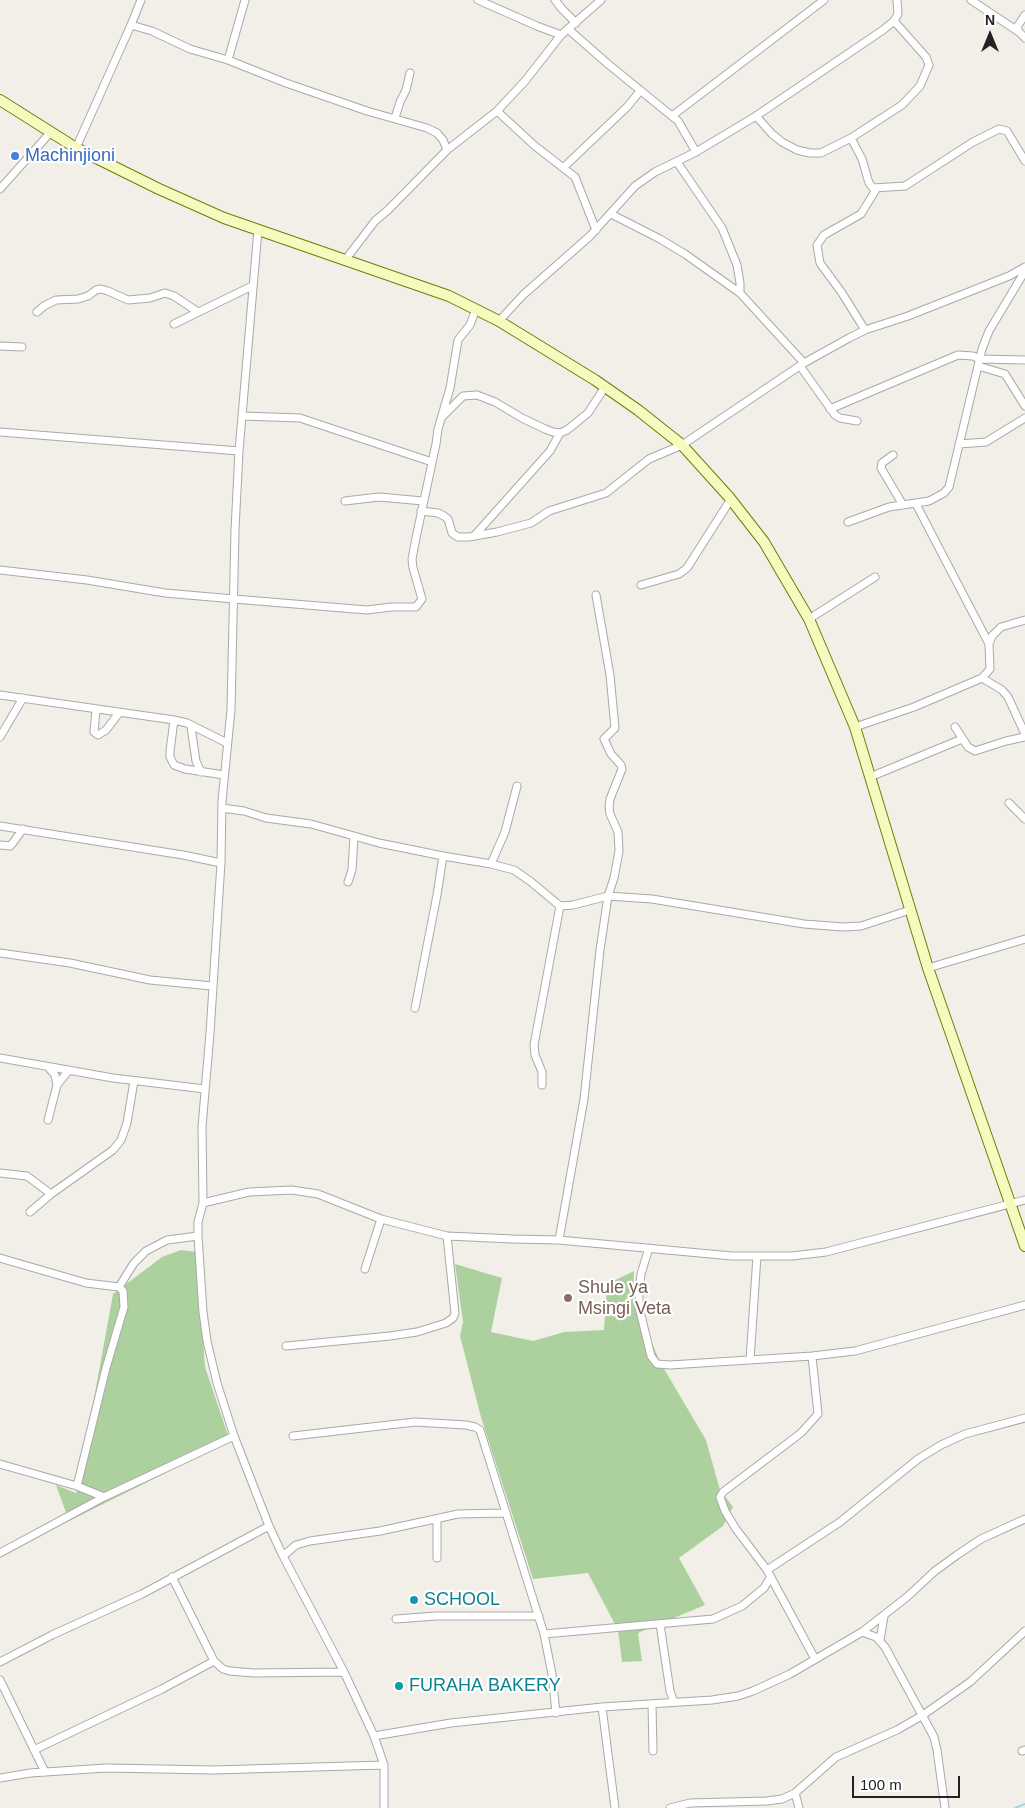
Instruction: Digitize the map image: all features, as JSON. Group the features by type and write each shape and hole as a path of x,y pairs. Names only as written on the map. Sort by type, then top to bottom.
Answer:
{"street":[{"path":"76,148 141,0"},
{"path":"228,60 245,0"},
{"path":"478,0 561,35"},
{"path":"555,0 576,23"},
{"path":"346,259 375,220 388,210 447,150 497,111 525,81 561,35 601,0"},
{"path":"672,116 824,0"},
{"path":"500,321 522,295 596,230 635,186 655,172 696,152 756,116 883,30 894,21 898,14 897,0"},
{"path":"971,0 1025,38"},
{"path":"1019,32 1017,27 1025,15"},
{"path":"756,116 782,142 797,150 821,153 850,138 902,105 920,86 929,68 929,62 894,21"},
{"path":"131,25 152,31 190,49 228,60 286,83 367,111 427,128 437,133 447,150"},
{"path":"568,29 672,116 683,127 696,152"},
{"path":"395,118 406,90 410,73"},
{"path":"564,167 627,107 640,91"},
{"path":"0,100 76,148 159,189 224,218 449,296 500,321 638,410 682,445 731,499 764,542 809,619 854,727 928,968 1025,1246"},
{"path":"497,111 535,146 575,177 596,230"},
{"path":"850,138 862,159 869,184 871,187 877,188 905,186 973,142 999,129 1007,131 1025,161"},
{"path":"0,189 50,133"},
{"path":"677,162 722,228 737,265 740,293"},
{"path":"865,330 842,293 820,263 817,245 824,235 861,214 877,188"},
{"path":"611,214 676,249 740,293 802,365 837,417 857,420"},
{"path":"258,230 239,451 231,710 224,775 221,863 202,1127 203,1203 198,1222 198,1236 203,1312 207,1341 217,1383 234,1436 269,1526 344,1672 374,1736 384,1765 384,1808"},
{"path":"421,511 438,513 444,516 448,519 454,536 464,538 532,524 549,511 596,497 606,492 649,459 682,445 802,365 865,330 945,302 1025,269"},
{"path":"848,522 876,511 929,501 944,493 949,487 979,363 990,331 1025,269"},
{"path":"174,324 252,286"},
{"path":"37,312 56,300 78,299 88,296 96,290 100,290 108,291 128,300 150,298 165,293 174,296 198,312"},
{"path":"0,570 87,580 165,592 234,599 366,610 416,607 422,599 412,559 423,501 441,417 450,388 458,340 470,325 476,309"},
{"path":"0,346 22,347"},
{"path":"830,409 949,358 966,355 979,363 1006,374 1025,406"},
{"path":"979,363 1025,360"},
{"path":"474,536 550,451 560,433 567,430 588,413 605,387"},
{"path":"441,417 463,396 477,395 495,402 545,429 560,433"},
{"path":"242,416 300,418 432,462"},
{"path":"959,444 986,442 1025,418"},
{"path":"0,432 239,451"},
{"path":"893,455 882,463 881,468 903,505"},
{"path":"345,501 379,497 423,501"},
{"path":"641,585 679,574 687,568 731,499"},
{"path":"916,504 989,644"},
{"path":"809,619 875,576"},
{"path":"559,1240 584,1099 600,950 608,896 617,865 619,839 609,807 610,799 622,769 611,754 604,739 615,728 610,675 596,595"},
{"path":"854,727 914,708 982,678 990,669 989,644 992,636 1001,627 1025,620"},
{"path":"955,727 972,751 1025,736 1008,697 998,686 982,678"},
{"path":"0,695 174,720 192,726 227,743"},
{"path":"0,737 23,698"},
{"path":"96,710 94,732 98,735 106,730 119,713"},
{"path":"174,720 170,743 172,762 177,767 224,775"},
{"path":"192,726 196,760 201,772"},
{"path":"870,777 962,739"},
{"path":"491,864 505,832 517,786"},
{"path":"1009,803 1025,819"},
{"path":"222,808 244,811 266,818 311,824 354,836 514,870 530,880 560,906 573,905 608,896 652,898 804,924 843,927 860,926 910,910"},
{"path":"0,826 183,855 221,863"},
{"path":"0,845 7,846 12,844 23,829"},
{"path":"348,882 352,870 354,836"},
{"path":"415,1008 438,895 443,856"},
{"path":"542,1085 542,1072 534,1055 534,1045 560,906"},
{"path":"928,968 1025,939"},
{"path":"0,953 70,963 150,980 212,986"},
{"path":"0,1058 134,1081 205,1089"},
{"path":"48,1066 55,1075 57,1085"},
{"path":"48,1120 57,1085 69,1070"},
{"path":"30,1212 51,1194 113,1150 121,1140 127,1123 134,1081"},
{"path":"0,1173 27,1176 51,1194"},
{"path":"203,1203 249,1192 292,1190 326,1197 381,1219 447,1236 559,1240 732,1256 792,1256 826,1252 1025,1200"},
{"path":"365,1269 381,1219"},
{"path":"119,1287 134,1263 146,1251 167,1240 198,1236"},
{"path":"286,1346 390,1336 417,1332 446,1323 453,1318 454,1312 447,1236"},
{"path":"649,1248 641,1274 639,1307 651,1356 657,1364 670,1365 812,1356 855,1351 1025,1305"},
{"path":"750,1360 757,1256"},
{"path":"0,1258 86,1283 119,1287 123,1291 124,1307 106,1368 77,1486"},
{"path":"812,1356 818,1414 801,1433 723,1492 720,1497 725,1511 766,1570 815,1659"},
{"path":"766,1570 840,1522 900,1472 933,1449 965,1434 1025,1418"},
{"path":"293,1436 415,1422 454,1424 475,1427 480,1430 544,1634 552,1674 556,1713"},
{"path":"0,1553 104,1497 234,1436"},
{"path":"0,1464 77,1486 104,1497"},
{"path":"283,1556 292,1547 303,1542 380,1531 458,1514 505,1513"},
{"path":"436,1558 437,1519"},
{"path":"374,1736 451,1723 738,1696 767,1685 862,1632 957,1555 981,1540 1025,1519"},
{"path":"0,1662 52,1635 142,1594 269,1526"},
{"path":"172,1577 214,1661 219,1667 230,1671 344,1672"},
{"path":"544,1634 713,1619 728,1614 754,1598 764,1588 770,1578"},
{"path":"396,1620 436,1616 538,1616"},
{"path":"880,1640 884,1616"},
{"path":"660,1624 670,1691 674,1702"},
{"path":"670,1808 690,1803 767,1801 782,1799 795,1793 836,1757 897,1730 923,1715 970,1682 1025,1631"},
{"path":"862,1632 880,1640 934,1737 938,1750 944,1808"},
{"path":"34,1750 162,1689 214,1661"},
{"path":"0,1680 45,1772"},
{"path":"652,1704 653,1751"},
{"path":"602,1708 616,1808"},
{"path":"0,1778 45,1772 106,1768 214,1770 384,1765"},
{"path":"795,1793 799,1808"}],"green space":[{"path":"181,1250 197,1252 205,1367 230,1441 69,1521 56,1485 76,1493 78,1487 113,1294 162,1257"},
{"path":"455,1264 502,1278 491,1332 533,1341 564,1332 604,1330 607,1284 634,1271 633,1298 660,1362 706,1440 720,1490 733,1507 723,1526 679,1558 705,1605 638,1633 642,1661 622,1662 618,1630 588,1573 533,1579 481,1417 460,1336 463,1322"}],"waterway":[{"path":"1015,1808 1025,1804"}],"place":[{"name":"Machinjioni","path":"15,156"},
{"name":"Shule ya Msingi Veta","path":"568,1298"},
{"name":"SCHOOL","path":"414,1600"},
{"name":"FURAHA BAKERY","path":"399,1686"}]}
